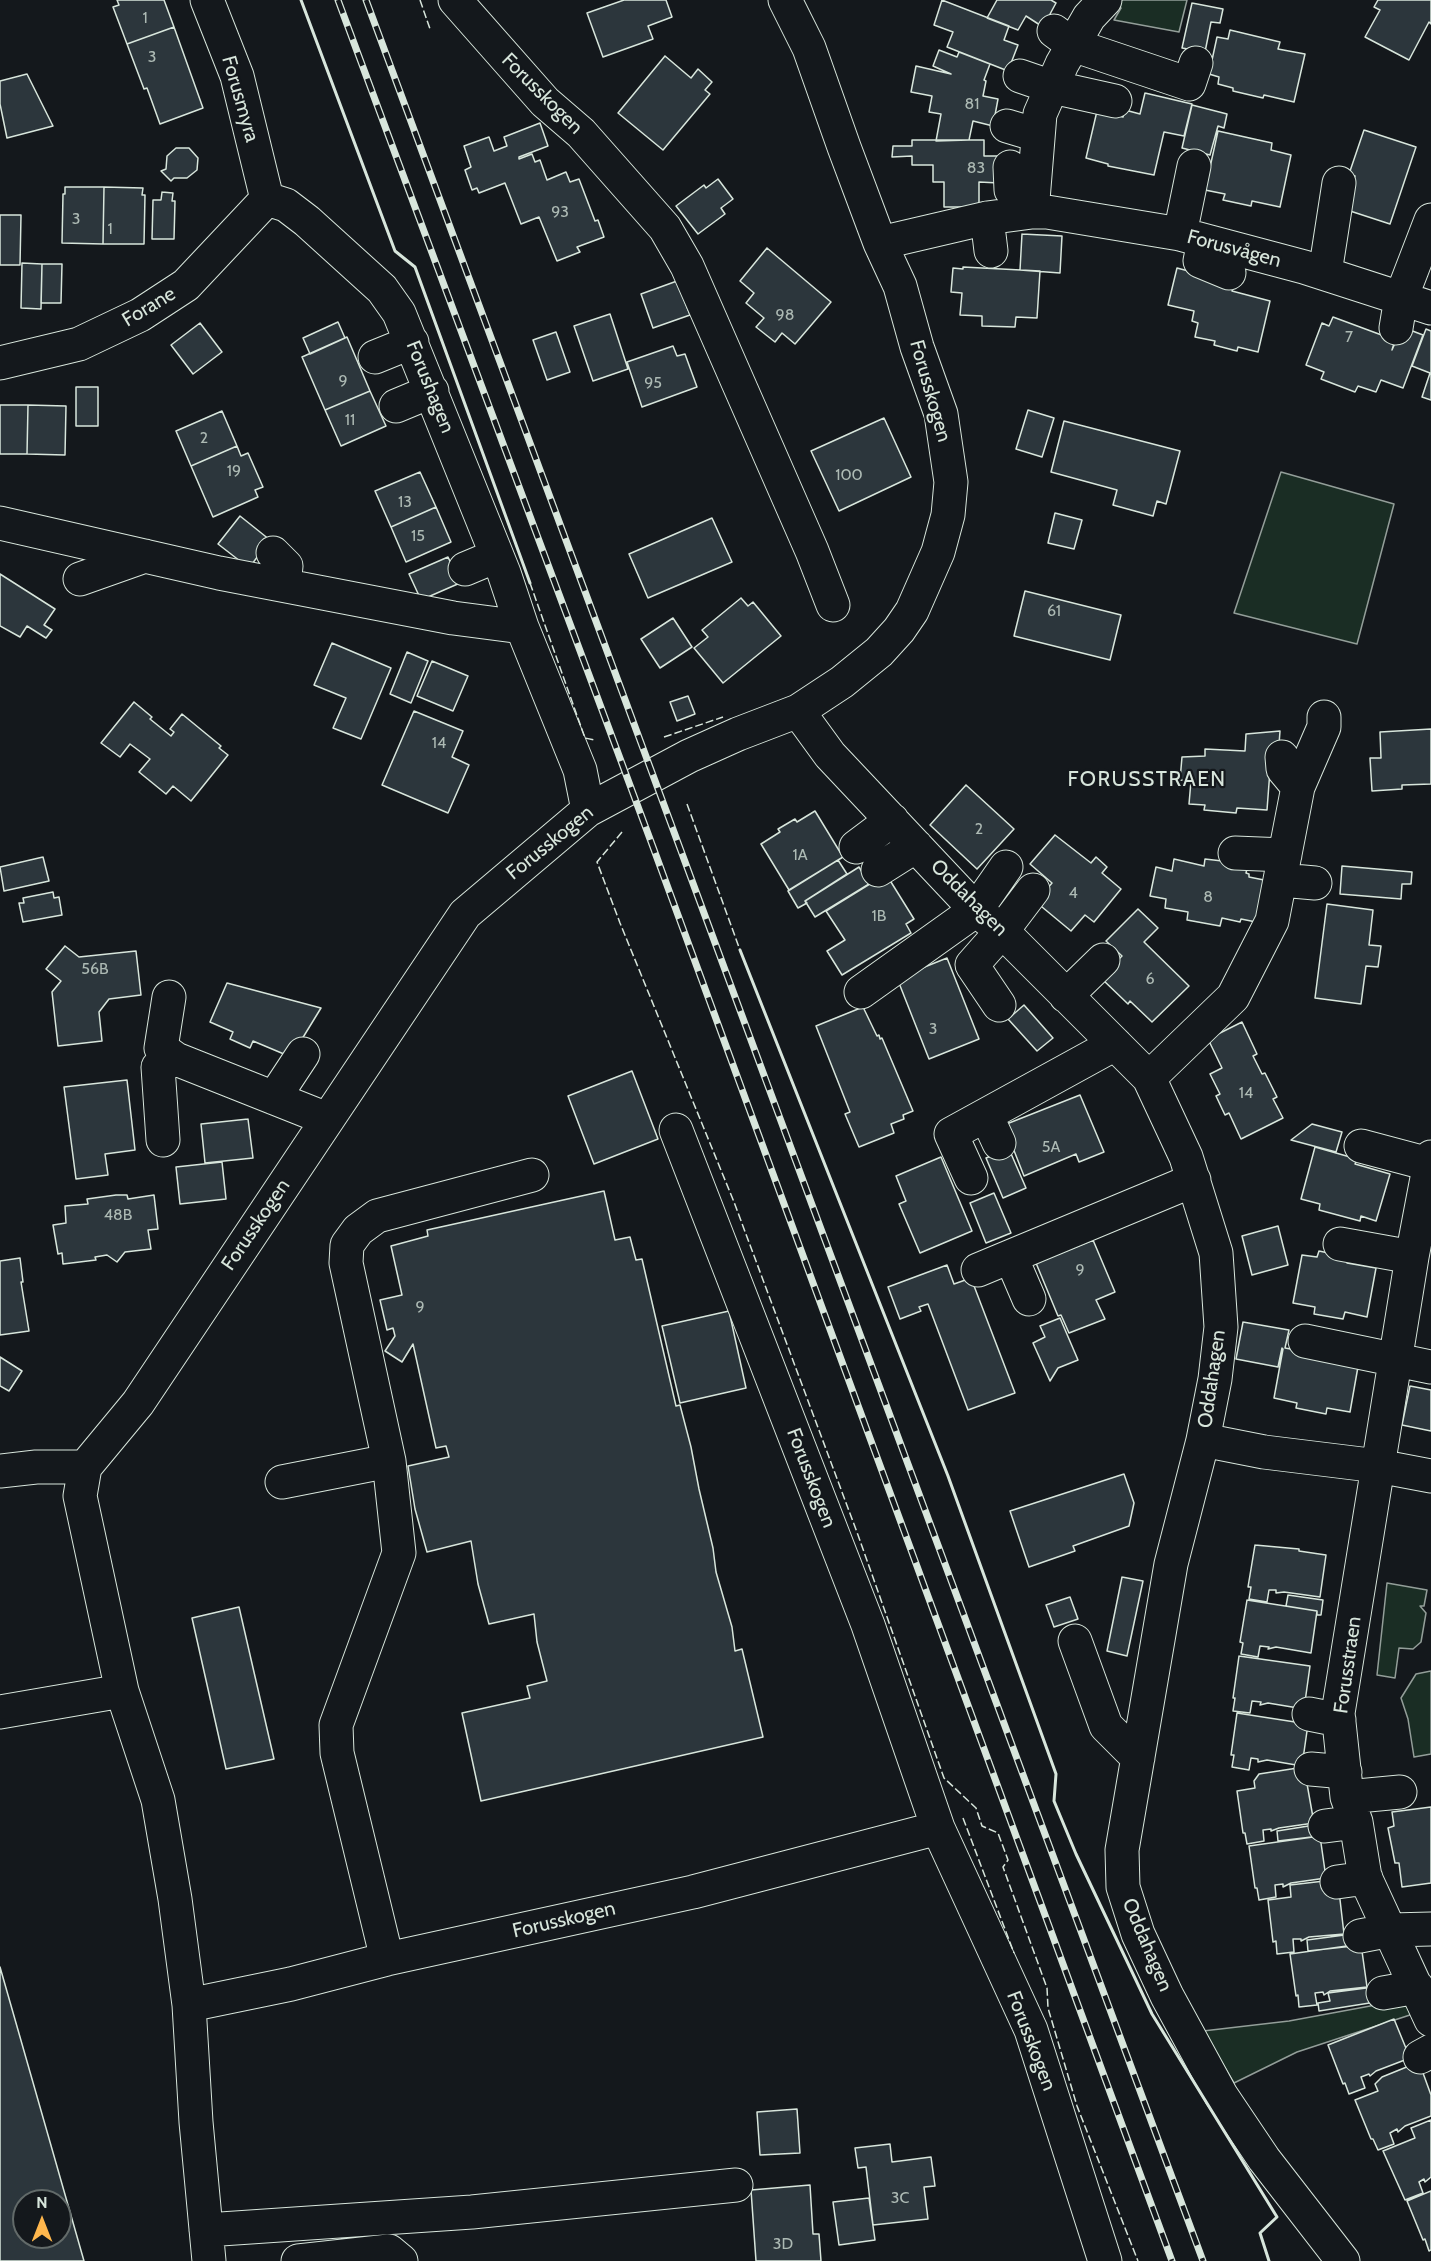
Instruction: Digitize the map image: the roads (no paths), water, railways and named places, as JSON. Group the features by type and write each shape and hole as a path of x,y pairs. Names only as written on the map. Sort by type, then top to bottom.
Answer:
{"street":[{"name":"Forusmyra","path":"207,0 237,76 267,199"},
{"name":"Forusskogen","path":"455,0 545,102 581,133 665,228 687,266 812,551 833,605"},
{"name":"Forusskogen","path":"85,1467 138,1403 465,914 588,810 689,756 798,711 842,682 879,652 912,611 938,552 948,515 951,482 940,414 917,347 900,286 880,243 809,48 785,0"},
{"path":"1032,212 1022,130 1040,114 1052,87 1063,38 1089,17 1103,1"},
{"path":"1063,38 1189,84 1196,63"},
{"path":"1020,76 1052,87 1115,101"},
{"path":"1194,166 1192,237 1200,261 1229,273"},
{"path":"1010,167 1011,190 1032,212"},
{"path":"1325,273 1339,183"},
{"name":"Forushagen","path":"267,199 286,206 308,221 382,289 399,313 432,391 522,627 580,770 588,810"},
{"name":"Forane","path":"0,363 80,344 140,315 186,285 267,199"},
{"name":"Forusvågen","path":"880,243 987,218 1032,212 1192,237 1325,273 1398,313 1431,309"},
{"path":"987,218 991,251"},
{"path":"1398,313 1431,220"},
{"path":"375,357 412,342"},
{"path":"396,406 432,391"},
{"path":"11,525 284,585 453,618 522,627"},
{"path":"273,553 286,566 284,585"},
{"path":"80,579 145,556"},
{"path":"465,569 496,556"},
{"name":"Oddahagen","path":"798,711 830,755 976,909 1149,1078 1186,1157 1216,1253 1221,1327 1215,1379 1203,1440 1172,1564 1138,1758 1122,1850 1123,1887 1138,1934 1167,1996 1221,2095 1264,2159 1343,2261"},
{"path":"1149,1078 1190,1056 1233,997 1272,921 1298,786 1324,727 1324,717"},
{"path":"1282,757 1284,769 1298,786"},
{"path":"892,820 867,859 916,846"},
{"path":"1235,853 1283,867 1315,883"},
{"path":"861,992 976,909 1006,867"},
{"path":"999,1005 972,965 1002,932 1033,890"},
{"path":"1066,996 1103,960"},
{"path":"169,997 161,1048 176,1059 327,1119"},
{"path":"971,1178 951,1134 992,1129 1115,1044"},
{"path":"274,1098 303,1054"},
{"path":"163,1140 158,1067 176,1059"},
{"name":"Forusskogen","path":"676,1130 868,1625 938,1828 1031,2030 1105,2261"},
{"path":"1361,1146 1430,1161"},
{"name":"Forusstraen","path":"1430,1161 1419,1248 1395,1359 1378,1466 1343,1603 1324,1717 1343,1804 1352,1880 1375,1933 1417,1987 1431,2020"},
{"path":"387,1959 337,1753 336,1725 399,1553 389,1461 346,1263 347,1245 358,1230 377,1216 532,1175"},
{"path":"978,1270 1194,1180"},
{"path":"1340,1244 1419,1248"},
{"path":"1011,1257 1029,1299"},
{"path":"1305,1341 1431,1367"},
{"name":"Oddahagen","path":"1203,1440 1264,1452 1378,1466"},
{"path":"282,1482 389,1461"},
{"path":"1378,1466 1431,1476"},
{"path":"0,1471 36,1467 85,1467 80,1496 122,1691 158,1800 175,1899 189,2005 207,2245 472,2212 736,2185"},
{"path":"1075,1641 1106,1726 1138,1758"},
{"path":"0,1712 122,1691"},
{"path":"1311,1769 1343,1804 1400,1792"},
{"name":"Forusskogen","path":"189,2005 291,1984 387,1959 693,1892 938,1828"},
{"path":"1375,1933 1431,1929"},
{"path":"1383,1993 1417,1987"},
{"path":"298,2261 389,2251 401,2261"}],"railway":[{"path":"338,0 653,847 1172,2261"},
{"path":"366,0 1203,2261"}],"district":[{"name":"FORUSSTRAEN","path":"1147,780"}]}
